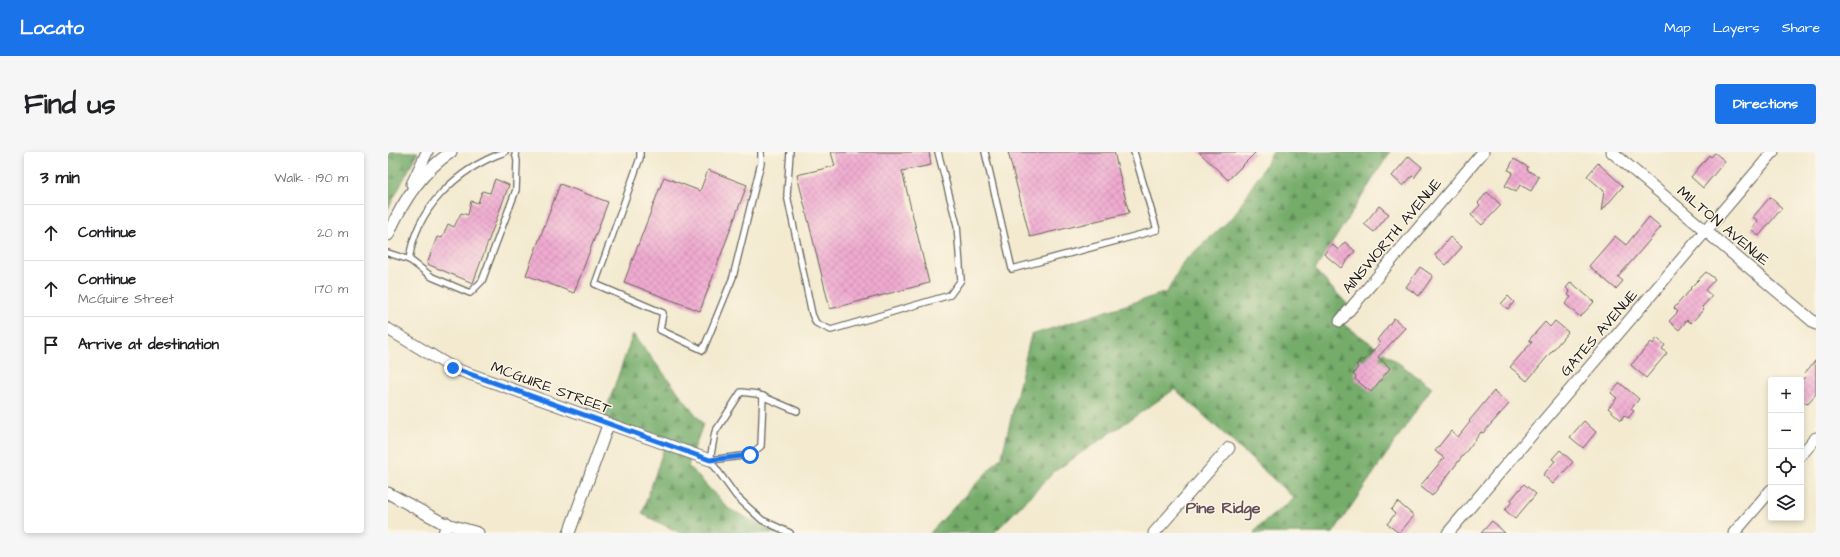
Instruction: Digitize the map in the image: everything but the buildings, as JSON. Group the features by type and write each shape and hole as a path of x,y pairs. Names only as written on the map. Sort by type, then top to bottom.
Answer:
{"street":[{"path":"388,234 427,152"},
{"path":"396,217 413,189 436,162 451,152"},
{"name":"AINSWORTH AVENUE","path":"1340,321 1483,152"},
{"name":"MILTON AVENUE","path":"1612,152 1816,324"},
{"name":"GATES AVENUE","path":"1448,533 1773,152"},
{"name":"MCGUIRE STREET","path":"388,329 453,368 608,425 710,460"},
{"path":"569,533 608,425"},
{"path":"1804,452 1816,438"},
{"path":"1154,533 1229,448"},
{"path":"388,493 445,528 478,533"},
{"path":"1734,533 1768,493"}],"lane":[{"path":"409,260 411,244 431,204 458,176 505,152"},
{"path":"388,253 409,260 432,277 470,293 482,281 516,190 517,161 515,152"},
{"path":"640,152 640,158 595,284 663,313 660,330 704,350 733,278 761,163 761,152"},
{"path":"790,152 787,194 812,314 816,324 831,330 950,295 961,280 957,226 938,152"},
{"path":"985,152 1012,269 1157,230 1134,152"},
{"path":"790,533 762,520 736,496 710,460 715,432 741,392 758,394 797,411"},
{"path":"710,460 750,455 761,446 763,396"}],"green space":[{"path":"388,152 418,152 388,209"},
{"path":"1273,152 1390,152 1315,270 1349,306 1338,320 1432,387 1333,533 1254,533 1257,528 1294,498 1175,389 1055,471 994,533 930,533 1002,456 1031,335 1167,292 1183,262 1234,216"},
{"path":"633,334 703,424 688,466 729,509 777,533 680,533 642,514 664,448 601,424"}],"district":[{"name":"Pine Ridge","path":"1223,508"}],"route":[{"path":"453,368 608,425 710,460 750,455"}]}
